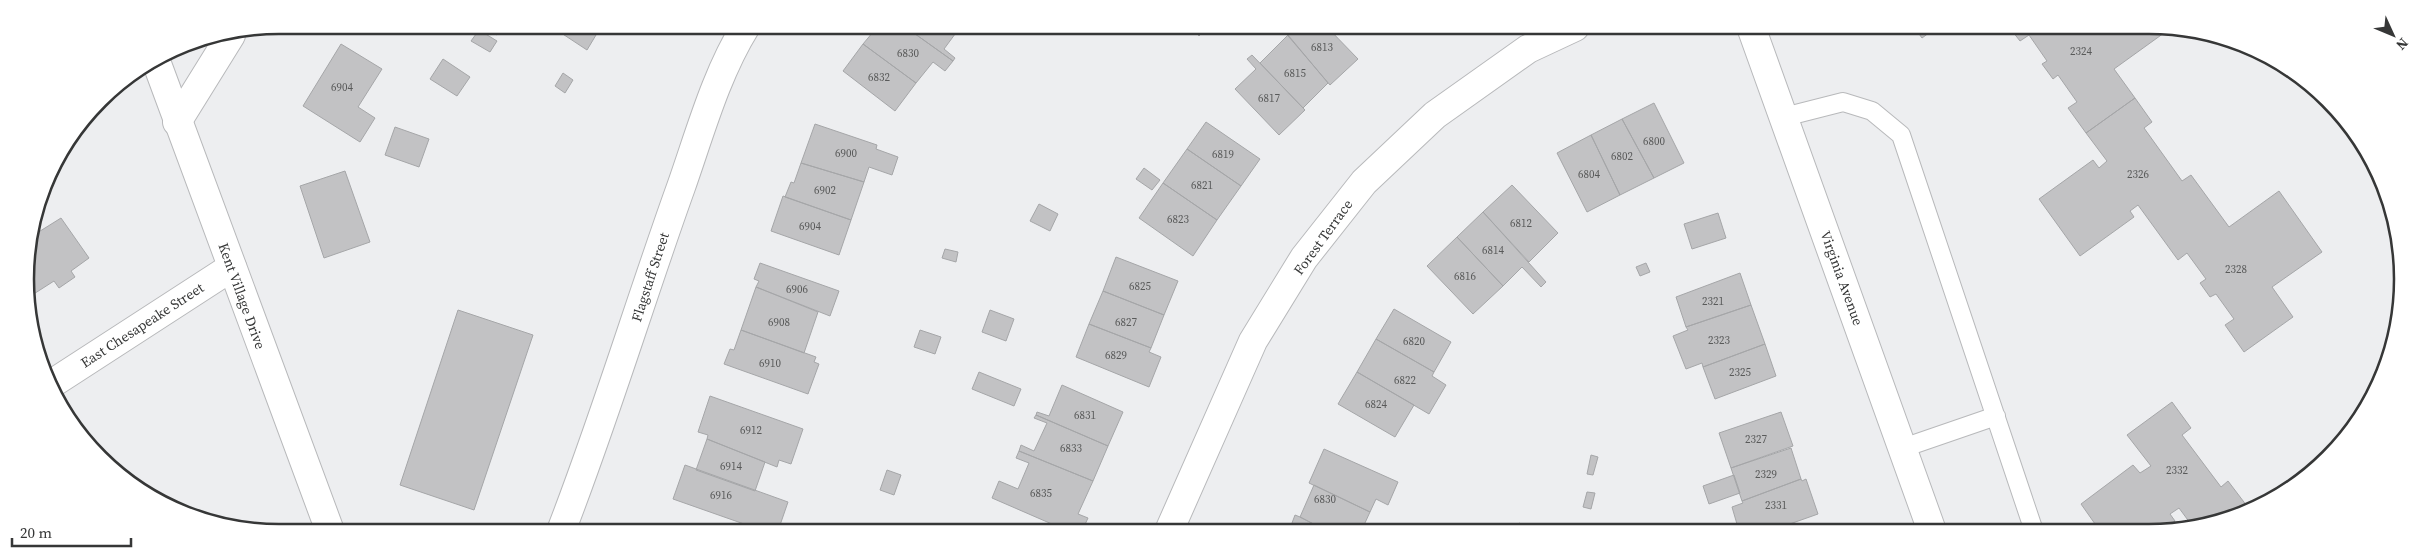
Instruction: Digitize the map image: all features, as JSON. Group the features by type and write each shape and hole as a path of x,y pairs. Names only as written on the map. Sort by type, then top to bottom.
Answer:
{"street":[{"name":"Flagstaff Street","path":"564,524 617,380 667,225 715,90 741,34"},
{"name":"Forest Terrace","path":"1173,524 1253,341 1304,258 1364,182 1435,115 1528,49 1559,34"},
{"name":"Virginia Avenue","path":"1754,34 1930,524"},
{"path":"177,122 228,39"},
{"name":"Kent Village Drive","path":"158,66 177,122 327,524"},
{"name":"East Chesapeake Street","path":"56,381 232,266"}],"lane":[{"path":"1784,117 1843,102 1872,111 1901,134 2032,524"},
{"path":"1903,448 1996,416"}],"building":[{"path":"476,34 486,34 497,41 490,52 471,41"},
{"path":"563,34 597,34 587,50"},
{"path":"871,34 915,34 953,61 945,71 933,62 916,83 863,44"},
{"path":"915,34 955,34 944,49 955,58 953,61"},
{"path":"1286,34 1334,34 1358,59 1330,85"},
{"path":"1919,34 1927,34 1922,38"},
{"path":"2014,34 2163,34 2114,69 2135,98 2086,133 2068,108 2077,102 2058,75 2053,79 2042,64 2047,61 2029,35 2020,41"},
{"path":"1288,35 1328,83 1303,108 1260,63"},
{"path":"341,44 382,69 358,107 375,118 360,142 303,106"},
{"path":"863,44 916,83 895,111 843,71"},
{"path":"1252,55 1305,110 1279,135 1235,89 1256,69 1247,59"},
{"path":"443,59 470,77 457,96 430,79"},
{"path":"563,73 573,80 565,93 555,86"},
{"path":"2135,98 2152,122 2144,128 2182,181 2191,175 2229,227 2279,191 2322,252 2272,287 2293,317 2244,352 2225,325 2234,319 2216,294 2210,297 2200,283 2206,279 2187,253 2178,260 2138,205 2130,211 2134,217 2080,256 2039,199 2093,160 2099,168 2107,161 2086,133"},
{"path":"1654,103 1684,163 1654,178 1622,119"},
{"path":"1622,119 1654,178 1620,195 1591,135"},
{"path":"1206,122 1260,159 1241,186 1187,149"},
{"path":"815,124 877,145 876,149 898,157 892,175 869,167 864,182 801,163"},
{"path":"395,127 429,139 419,167 385,155"},
{"path":"1591,135 1620,195 1587,212 1557,153"},
{"path":"1187,149 1241,186 1217,220 1163,183"},
{"path":"801,163 864,182 851,220 785,197 791,182 794,183"},
{"path":"1144,168 1160,180 1152,190 1136,179"},
{"path":"345,171 370,242 324,258 300,186"},
{"path":"1163,183 1217,220 1193,256 1139,218"},
{"path":"1512,185 1558,233 1529,262 1483,212"},
{"path":"783,196 851,220 839,255 771,231"},
{"path":"1039,204 1058,214 1050,231 1030,221"},
{"path":"1483,212 1546,282 1541,287 1522,267 1503,286 1457,237"},
{"path":"1718,213 1726,238 1692,249 1684,224"},
{"path":"61,218 89,258 71,271 75,277 59,288 54,281 34,294 34,263 38,232"},
{"path":"1457,237 1503,286 1473,314 1427,266"},
{"path":"945,249 958,252 956,262 942,258"},
{"path":"1116,257 1178,281 1164,315 1103,291"},
{"path":"760,263 839,291 830,316 756,287 759,281 754,279"},
{"path":"1646,263 1650,272 1640,276 1636,267"},
{"path":"1740,273 1751,305 1686,327 1676,297"},
{"path":"756,287 818,312 804,353 741,330"},
{"path":"1103,291 1164,315 1151,348 1089,324"},
{"path":"1751,305 1765,344 1703,367 1702,363 1686,369 1673,336 1688,330 1686,327"},
{"path":"1394,309 1451,342 1434,372 1376,339"},
{"path":"458,310 533,335 474,510 400,485"},
{"path":"990,310 1014,319 1006,341 982,332"},
{"path":"1089,324 1151,348 1149,352 1161,357 1149,387 1076,357"},
{"path":"741,330 816,357 814,362 819,364 808,394 724,364 730,349 734,350"},
{"path":"920,330 941,337 935,354 914,347"},
{"path":"1376,339 1434,372 1432,376 1446,385 1429,414 1357,372"},
{"path":"1765,344 1776,376 1715,399 1703,367"},
{"path":"979,372 1021,389 1014,406 972,389"},
{"path":"1357,372 1414,405 1395,437 1338,404"},
{"path":"1062,385 1123,412 1108,446 1036,415 1037,412 1049,416"},
{"path":"710,396 803,429 791,464 779,460 777,467 707,439 708,435 698,432"},
{"path":"2172,402 2191,428 2182,435 2221,487 2228,481 2246,505 2197,520 2189,521 2179,508 2170,514 2175,521 2172,523 2095,524 2081,504 2133,465 2140,473 2151,466 2127,435"},
{"path":"1781,412 1793,446 1731,468 1719,433"},
{"path":"1036,415 1108,446 1093,481 1019,451 1021,445 1034,451 1047,423 1034,418"},
{"path":"707,439 765,462 755,491 696,470"},
{"path":"1791,448 1801,479 1742,501 1731,468"},
{"path":"1324,449 1398,482 1388,505 1376,499 1370,512 1309,483"},
{"path":"1019,451 1093,481 1078,514 1088,518 1085,524 1052,524 992,498 999,481 1018,489 1029,463 1016,458"},
{"path":"1591,455 1598,457 1593,475 1587,474"},
{"path":"685,465 788,502 780,524 744,524 673,499"},
{"path":"887,470 901,475 894,495 880,490"},
{"path":"1734,475 1740,493 1709,504 1703,486"},
{"path":"1801,479 1802,481 1806,479 1818,514 1790,524 1737,524 1732,507 1743,503 1742,501"},
{"path":"1314,485 1370,512 1364,524 1314,524 1300,517"},
{"path":"1587,492 1595,493 1591,509 1583,507"},
{"path":"1295,515 1314,524 1292,524"}]}
